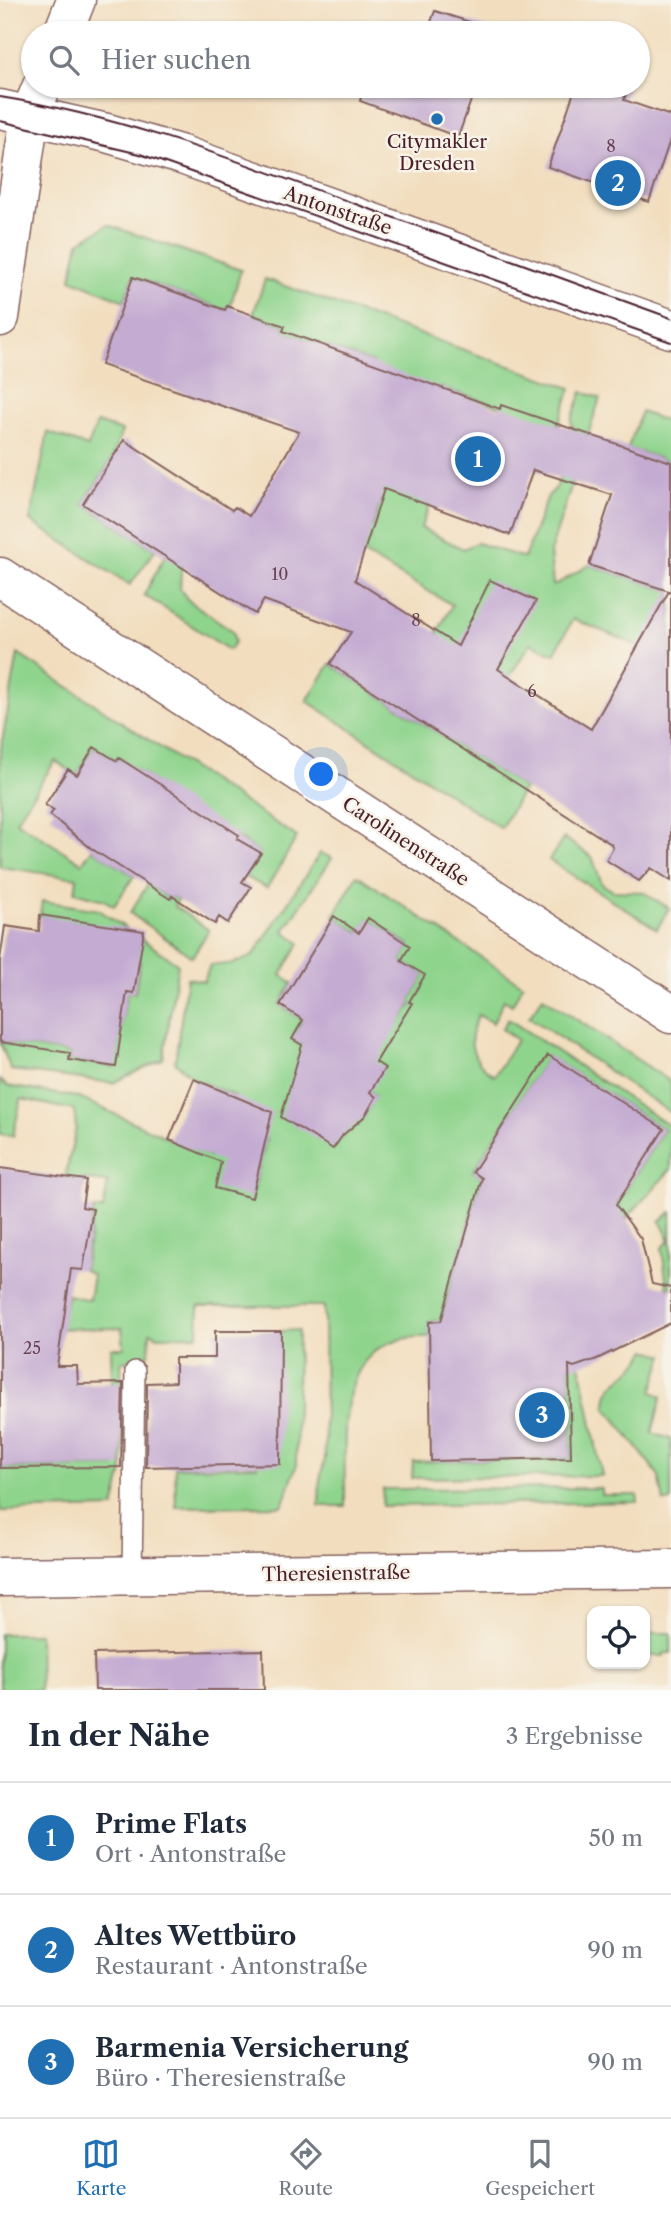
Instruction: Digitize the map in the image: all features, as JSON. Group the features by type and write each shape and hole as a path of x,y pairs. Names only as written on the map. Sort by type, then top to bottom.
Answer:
{"street":[{"path":"68,21 76,0"},
{"path":"0,317 24,103"},
{"name":"Antonstraße","path":"24,103 182,155 671,329"},
{"name":"Carolinenstraße","path":"0,578 671,1014"},
{"name":"Theresienstraße","path":"0,1577 671,1569"}],"lane":[{"path":"132,1575 135,1371"}],"green space":[{"path":"108,225 241,270 230,307 225,310 133,277 124,301 71,279 79,242"},
{"path":"265,279 571,388 558,425 440,387 433,496 421,528 463,549 477,543 524,558 548,496 556,488 575,438 571,421 582,392 600,398 550,552 553,586 589,565 671,591 671,659 573,619 554,654 531,643 500,691 437,633 452,605 339,540 372,527 381,500 345,440 373,363 283,331 285,326 253,315"},
{"path":"641,412 671,423 671,462 628,448"},
{"path":"97,423 122,431 112,459 83,504 155,550 130,585 30,521 48,432 88,447"},
{"path":"184,520 180,589 188,600 233,631 235,642 229,650 144,595"},
{"path":"18,654 297,837 267,888 245,877 260,853 119,758 117,761 94,747 77,775 55,761 16,821 82,863 92,849 134,876 114,906 104,900 75,892 77,878 0,867 0,753"},
{"path":"330,664 524,788 501,828 307,701"},
{"path":"564,838 592,857 602,884 613,891 643,892 669,908 657,929 549,860"},
{"path":"320,853 332,858 284,931 300,943 281,975 292,983 280,1005 303,1020 293,1039 310,1050 354,1118 365,1116 375,1096 370,1092 373,1060 412,1004 409,1002 424,975 401,961 410,945 369,919 359,933 334,916 357,875 523,985 512,1005 504,1000 493,1023 478,1015 474,1024 472,1049 486,1070 494,1076 517,1040 502,1029 508,1019 671,1127 671,1169 626,1219 613,1210 664,1129 548,1056 473,1171 482,1178 441,1321 429,1322 430,1337 397,1340 374,1352 359,1370 350,1394 346,1421 345,1506 319,1506 320,1479 325,1459 324,1306 199,1306 198,1335 158,1336 150,1332 149,1354 121,1362 123,1470 114,1508 0,1511 0,1468 115,1467 111,1348 124,1348 122,1328 0,1329 63,1314 68,1295 89,1300 93,1275 84,1270 94,1209 103,1210 108,1182 65,1178 76,1128 74,1110 21,1099 13,1136 0,1134 0,1080 7,1086 77,1097 210,1157 235,1096 194,1079 175,1062 187,978 204,981 210,965 232,964 253,956","holes":["230,1128 266,1139 252,1198"]},
{"path":"148,884 169,899 171,896 178,900 174,906 209,930 192,957 130,913"},
{"path":"42,901 99,910 178,964 163,1059 113,1083 11,1070 0,1042 70,1053 69,1060 115,1067 127,992 135,993 140,960 125,958 40,915"},
{"path":"543,997 671,1082 671,1113 529,1017"},
{"path":"671,1212 671,1288 667,1287 662,1248 670,1240 660,1221"},
{"path":"298,1330 296,1467 282,1506 176,1507 175,1467 257,1466 281,1331"},
{"path":"647,1350 664,1355 652,1392 662,1396 652,1433 671,1439 671,1502 664,1502 659,1476 606,1407 612,1386 634,1367"},
{"path":"580,1364 602,1476 412,1478 413,1462 571,1458 569,1365"},
{"path":"601,1488 601,1495 637,1495 638,1502 382,1506 383,1489"},
{"path":"650,1633 671,1633 671,1653 664,1653 664,1656 650,1656"},
{"path":"0,1634 39,1634 40,1690 0,1690"}],"building":[{"path":"435,11 467,21 431,21"},
{"name":"Citymakler Dresden","path":"361,98 472,98 458,137 360,101"},
{"path":"572,98 625,98 624,100 671,116 671,137 649,202 548,167"},
{"path":"133,277 225,310 227,306 285,326 283,331 500,409 501,405 671,462 671,881 651,868 639,881 606,860 613,848 611,844 330,664 351,632 264,600 255,614 83,504 124,440 232,510 235,507 249,516 299,432 101,365","holes":["533,470 612,495 589,565 669,591 591,729 498,669 536,601 490,580 458,646 355,580 384,489 510,535"]},
{"path":"94,747 117,761 119,758 239,835 237,839 261,853 242,882 251,887 228,923 219,917 215,924 172,896 170,899 92,849 50,815 54,810 45,805 68,769 77,775"},
{"path":"40,915 144,931 134,993 127,992 116,1067 69,1060 70,1053 0,1042 0,960 5,926 39,931"},
{"path":"334,916 359,933 368,918 410,946 401,961 425,975 409,1002 412,1003 376,1062 385,1068 370,1092 376,1097 365,1116 343,1135 333,1149 281,1117 302,1045 292,1039 303,1020 280,1005"},
{"path":"548,1055 664,1129 616,1205 641,1239 652,1284 671,1288 671,1323 597,1359 574,1367 569,1365 571,1458 431,1461 429,1322 441,1321 482,1178 473,1172"},
{"path":"194,1079 272,1112 252,1198 215,1188 221,1162 169,1140"},
{"path":"0,1168 86,1180 82,1207 93,1209 83,1270 71,1269 57,1366 77,1366 78,1384 123,1383 121,1467 0,1468"},
{"path":"215,1331 281,1331 280,1464 146,1467 147,1383 175,1382 175,1358 215,1358"},
{"path":"263,1650 264,1690 95,1690 94,1654"}],"tram line":[{"path":"0,97 86,115 170,139 671,318"},
{"path":"0,121 140,154 671,342"}],"place":[{"name":"Citymakler Dresden","path":"437,119"},
{"name":"Altes Wettbüro","path":"618,183"},
{"name":"Prime Flats","path":"478,459"},
{"name":"Barmenia Versicherung","path":"542,1415"}]}
